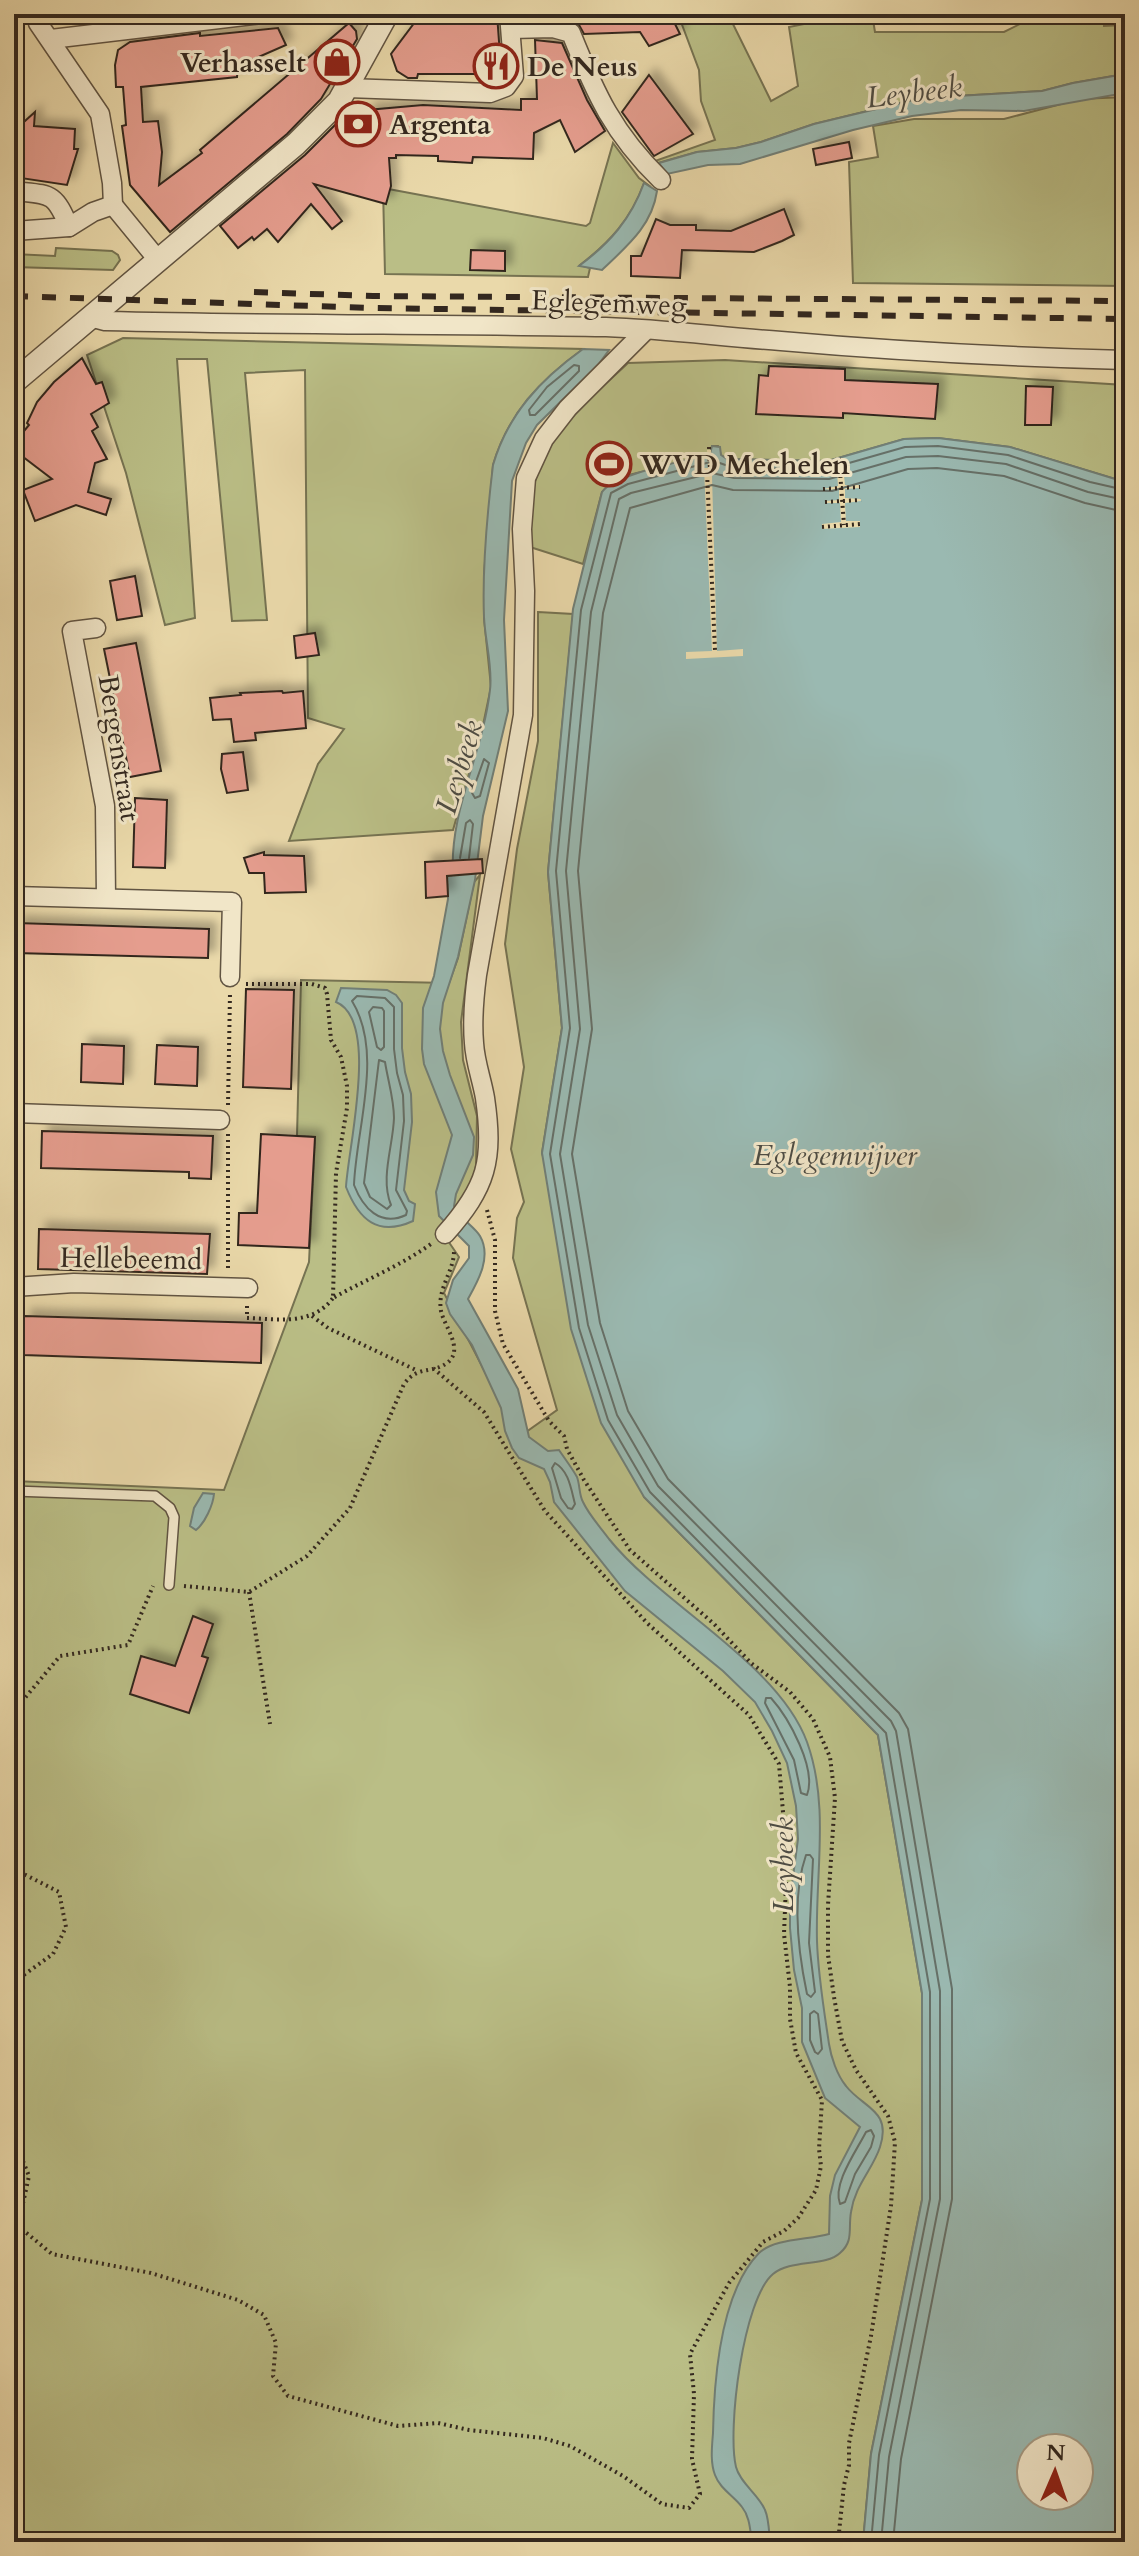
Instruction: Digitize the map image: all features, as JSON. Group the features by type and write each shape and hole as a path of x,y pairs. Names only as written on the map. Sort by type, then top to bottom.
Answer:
{"street":[{"path":"37,14 38,23 100,114 113,205 158,260"},
{"path":"51,39 262,14"},
{"path":"14,382 296,144 339,101 380,15"},
{"path":"347,88 490,93 506,87 514,76 510,22 571,33 603,108 624,139 661,180"},
{"path":"14,191 51,196 57,201 69,227"},
{"path":"14,231 69,227 93,212 113,205"},
{"name":"Eglegemweg","path":"90,317 105,321 228,324 609,327 886,349 1125,360"},
{"path":"445,1234 467,1210 480,1189 486,1171 488,1141 485,1098 474,1046 473,1014 477,975 523,715 525,591 522,529 526,478 544,439 568,408 645,331"},
{"name":"Bergenstraat","path":"96,628 72,631 105,806 106,898"},
{"path":"14,896 232,902 230,977"},
{"path":"14,1113 220,1120"},
{"name":"Hellebeemd","path":"14,1287 74,1283 248,1288"}],"lane":[{"path":"14,1491 155,1496 170,1508 174,1517 169,1585"}],"path":[{"path":"709,447 710,472 707,472 715,650"},
{"path":"839,458 844,525"},
{"path":"823,489 860,487"},
{"path":"825,502 861,500"},
{"path":"822,527 860,524"},
{"path":"230,977 230,984 312,984 325,988 327,994 331,1040 341,1057 347,1086 347,1108 337,1154 333,1298"},
{"path":"480,1189 495,1240 495,1311 503,1344 549,1421 564,1436 567,1449 584,1480 630,1550 714,1624 751,1663 790,1692 813,1719 830,1757 835,1798 828,1955 834,1997 842,2041 856,2070 888,2116 895,2142 889,2220 871,2336 849,2443 849,2465 838,2542"},
{"path":"14,1711 60,1656 128,1645 155,1583 249,1592 307,1556 350,1508 404,1384 418,1371 447,1363 454,1355 454,1345 441,1314 440,1301 443,1282 454,1261 454,1248 445,1234 403,1262 357,1283 312,1316 288,1320 247,1318 248,1288"},
{"path":"312,1316 328,1328 418,1371"},
{"path":"14,2139 29,2176 18,2226 52,2254 151,2273 238,2300 264,2315 276,2343 273,2376 288,2396 398,2426 438,2423 469,2430 543,2438 570,2446 623,2476 662,2504 689,2508 700,2494 692,2459 694,2394 690,2354 729,2283 763,2242 784,2231 798,2218 816,2190 821,2166 822,2100 796,2053 790,2019 784,1934 787,1860 779,1764 749,1715 647,1623 545,1511 484,1412 433,1368"},
{"path":"249,1592 270,1724"},
{"path":"14,1869 59,1892 66,1927 53,1954 14,1982"}],"green space":[{"path":"678,14 728,14 771,101 798,86 789,27 854,14 872,14 875,32 1004,32 1035,14 1104,14 1104,26 1125,25 1125,74 1042,91 921,98 814,124 761,142 697,152 658,163 655,161 715,140 701,101 699,70"},
{"path":"1125,97 1125,286 853,283 849,162 878,157 873,126 914,119 1004,119 1080,99"},
{"path":"613,143 639,178 651,187 644,183 633,208 618,229 580,265 590,268 588,277 385,274 383,188 586,226 590,223"},
{"path":"56,248 112,251 120,260 113,270 14,267 14,254 55,256"},
{"path":"123,338 583,349 553,373 517,414 493,465 484,574 484,618 491,687 453,830 289,841 318,764 344,729 308,718 305,370 245,373 267,620 232,621 207,359 177,359 195,618 165,625 126,473 87,355"},
{"name":"WVD Mechelen","path":"725,360 1125,385 1125,482 1010,447 938,438 904,439 828,461 727,459 721,455 718,446 712,446 711,453 706,456 625,476 602,492 583,564 530,547 532,498 538,471 557,436 598,391 628,363"},
{"path":"538,612 573,614 548,872 562,1028 542,1153 644,1497 878,1735 922,1993 922,2200 871,2454 863,2542 14,2542 14,1481 224,1490 309,1262 315,1137 297,1136 301,980 449,983 458,958 474,882 480,875 461,1022 463,1060 477,1116 476,1166 469,1197 440,1229 459,1257 444,1293 519,1437 557,1410 513,1258 517,1218 524,1202 511,1149 524,1067 505,944 517,849 538,741"}],"water":[{"path":"1125,74 1125,93 1024,111 961,110 912,116 740,164 708,165 667,174 659,163 697,152 761,142 814,124 922,98 1042,91"},
{"path":"644,183 657,191 650,215 637,235 602,270 579,266 618,229 633,208"},
{"path":"583,349 609,350 598,365 537,425 526,443 512,481 504,620 508,711 483,816 475,880 458,957 443,1003 440,1029 450,1075 474,1137 473,1155 454,1206 477,1232 483,1244 482,1269 468,1299 518,1389 529,1437 548,1451 559,1450 577,1477 588,1512 632,1564 771,1686 792,1713 807,1742 814,1766 820,1815 818,1954 830,2049 843,2082 879,2117 883,2135 877,2155 853,2202 849,2239 844,2248 826,2260 780,2269 762,2288 753,2310 740,2366 734,2449 738,2473 765,2510 770,2542 752,2542 745,2511 720,2484 713,2470 715,2388 722,2338 736,2291 759,2253 783,2242 829,2234 830,2196 835,2175 860,2127 825,2098 802,2042 802,2008 790,1928 790,1899 798,1839 796,1806 787,1763 755,1702 723,1671 625,1591 554,1502 544,1469 519,1458 512,1448 501,1408 472,1345 446,1303 453,1280 469,1258 469,1246 439,1216 436,1192 452,1135 424,1064 422,1049 423,1008 434,976 448,899 447,876 453,875 456,828 490,690 484,579 493,465 517,414 553,373"},
{"name":"Eglegemvijver","path":"938,438 1010,447 1125,482 1125,2542 863,2542 871,2454 922,2200 922,1993 878,1735 644,1497 601,1423 571,1329 542,1153 562,1028 548,872 573,609 602,492 620,479 710,454 712,446 720,447 721,455 727,459 828,461 904,439"},
{"path":"341,988 387,990 402,1003 402,1048 411,1094 412,1122 404,1190 409,1201 415,1204 413,1221 401,1225 380,1226 371,1222 357,1208 346,1187 359,1058 356,1033 349,1013 336,1002"},
{"path":"203,1493 214,1494 205,1518 196,1530 190,1526 194,1508"}],"pier":[{"path":"707,450 711,450 717,651 743,649 743,656 686,659 686,652 712,651 704,468 708,468"},
{"path":"842,458 845,485 859,485 860,488 845,489 845,498 861,499 845,503 846,521 860,521 860,527 822,529 822,524 841,522 840,503 825,503 839,500 839,490 823,489 838,486 836,459"}],"building":[{"path":"421,14 497,14 501,69 497,74 418,74 417,78 408,78 397,71 391,54"},
{"path":"534,14 670,14 680,34 649,46 640,32 584,34 574,21"},
{"path":"349,23 356,31 357,39 321,99 287,134 170,232 130,185 122,126 126,125 123,87 116,87 118,50 130,42 278,28 286,45 238,66 237,77 141,87 143,122 158,121 162,152 159,185 202,153 200,150"},
{"path":"535,40 562,43 587,100 605,131 575,152 560,120 534,133 533,159 473,157 472,163 438,161 438,156 396,155 396,158 389,158 391,186 386,204 314,184 342,221 332,229 311,204 278,242 267,229 238,248 220,226 305,155 336,124 368,117 367,110 423,105 521,110 521,99 537,99"},
{"path":"649,75 693,134 654,156 622,112"},
{"path":"35,112 34,126 75,129 74,149 78,149 67,185 14,177 15,130"},
{"path":"849,142 852,158 816,165 813,149"},
{"path":"784,209 794,235 782,241 754,252 682,250 680,278 631,276 631,256 641,256 656,219 670,225 696,225 696,230 731,231"},
{"path":"471,250 505,251 505,271 470,270"},
{"path":"82,358 96,384 102,382 109,403 91,414 98,427 92,431 107,459 95,463 88,492 111,499 106,515 76,505 35,521 23,490 52,479 14,450 14,443 29,425 27,423 37,402 54,382"},
{"path":"769,366 845,369 845,380 938,384 935,419 843,413 843,418 756,414 759,375 768,376"},
{"path":"1026,386 1053,387 1051,425 1025,425"},
{"path":"135,576 142,616 117,620 110,581"},
{"path":"315,633 319,655 296,658 294,636"},
{"path":"136,643 161,771 130,777 104,649"},
{"path":"303,691 306,728 255,733 256,740 234,742 231,719 213,720 210,698"},
{"path":"243,752 248,790 227,793 221,769 222,754"},
{"path":"135,798 167,800 165,868 133,867"},
{"path":"264,852 264,855 304,856 306,892 265,893 264,873 249,873 244,858"},
{"path":"482,859 483,873 447,876 448,896 426,898 425,862"},
{"path":"16,923 209,929 208,958 15,953"},
{"path":"246,989 294,990 291,1089 243,1087"},
{"path":"82,1044 124,1046 123,1084 81,1082"},
{"path":"157,1045 198,1047 197,1086 155,1084"},
{"path":"42,1131 213,1136 211,1179 189,1178 189,1172 41,1168"},
{"path":"261,1134 315,1137 309,1248 238,1245 239,1213 257,1213"},
{"path":"39,1229 210,1234 207,1274 38,1269"},
{"path":"24,1316 262,1323 261,1363 23,1355"},
{"path":"193,1616 213,1624 202,1656 208,1658 189,1713 130,1694 141,1656 175,1666"}],"railway":[{"path":"254,292 373,296 1125,301"},
{"path":"14,296 372,308 1125,319"}],"place":[{"name":"Verhasselt","path":"337,62"},
{"name":"De Neus","path":"496,66"},
{"name":"Argenta","path":"358,124"},
{"name":"WVD Mechelen","path":"609,464"}],"water label":[{"name":"Leybeek","path":"914,92"},
{"name":"Leybeek","path":"459,767"},
{"name":"Leybeek","path":"783,1865"}]}
